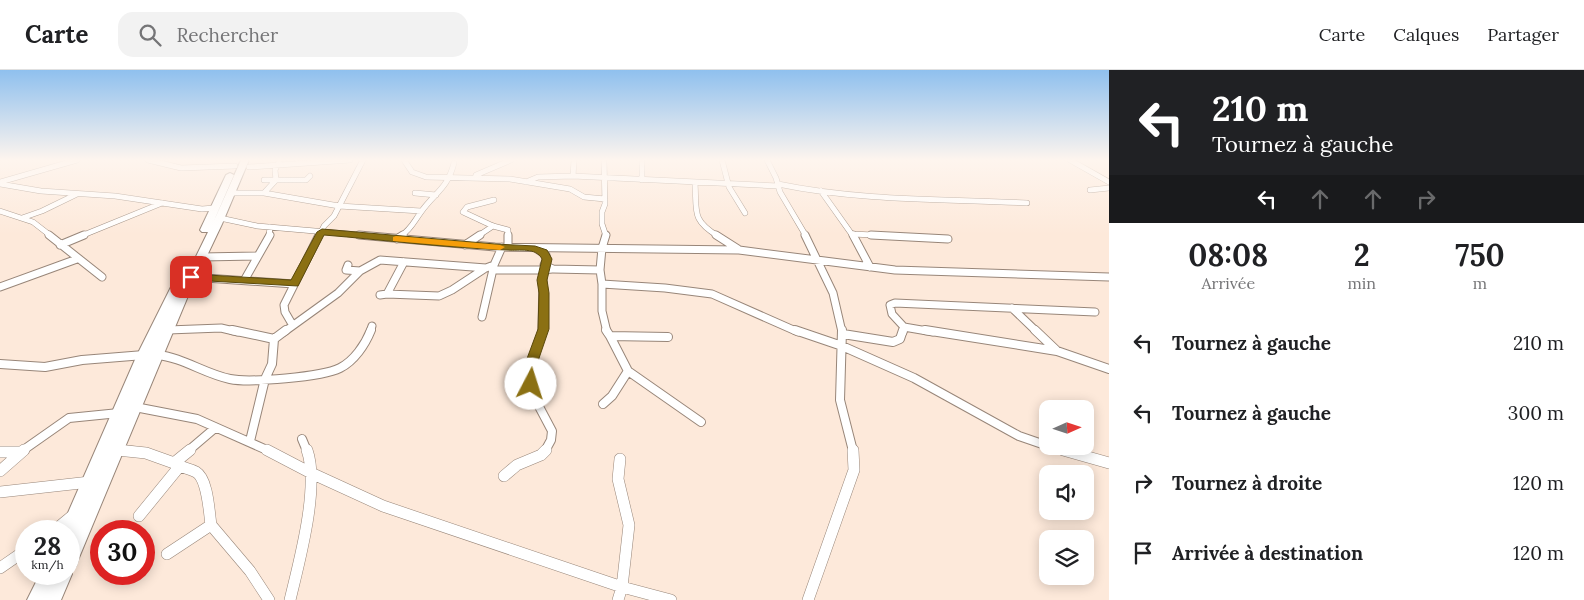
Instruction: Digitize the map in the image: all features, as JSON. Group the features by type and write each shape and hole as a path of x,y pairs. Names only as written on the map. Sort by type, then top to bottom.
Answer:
{"main road":[{"path":"74,520 119,413 150,355 193,257 231,185"},
{"path":"80,535 135,407 150,355 168,330 191,277 202,257 217,213 233,185"},
{"path":"37,600 44,585"},
{"path":"51,600 58,585"}],"street":[{"path":"12,185 41,192 115,196 198,208 270,227 465,245 535,248 739,250 870,267 991,275 1109,277"},
{"path":"264,193 272,185"},
{"path":"292,324 284,309 294,284 350,185"},
{"path":"398,239 411,228 421,211 444,185"},
{"path":"543,185 570,189 580,195 605,199"},
{"path":"605,185 602,224 606,235 602,248 600,270 605,325 628,371 700,422"},
{"path":"695,185 698,220 706,228 739,250"},
{"path":"728,185 745,214"},
{"path":"765,185 920,199 1027,203"},
{"path":"778,185 818,259 833,293 843,334 839,392 853,450 854,470 808,600"},
{"path":"1090,190 1109,188"},
{"path":"821,191 852,234 870,267"},
{"path":"415,192 436,195"},
{"path":"230,193 264,193 339,206 421,211"},
{"path":"22,218 42,212 76,194"},
{"path":"482,317 491,268 505,247 508,230 493,226 463,212 463,210 494,200"},
{"path":"60,245 162,203"},
{"path":"0,211 22,218 38,226 102,277"},
{"path":"465,245 493,226"},
{"path":"245,279 270,235 270,227"},
{"path":"852,234 948,240"},
{"path":"504,476 517,465 541,455 547,449 551,440 552,430 534,397 531,384 533,376 531,364 543,329 547,268 546,255 535,248"},
{"path":"202,257 258,256"},
{"path":"0,287 78,259"},
{"path":"250,441 265,379 272,364 274,339 292,324 338,293 360,271 376,260 491,268 600,270"},
{"path":"404,262 383,295 439,296 446,294 475,274 491,268"},
{"path":"348,265 346,270 349,272 360,271"},
{"path":"191,277 245,279 294,284"},
{"path":"602,284 665,288 712,294 804,334 842,346 922,382 1020,436 1039,443"},
{"path":"1095,312 890,305 889,309 896,320 904,327 1057,351 1109,369"},
{"path":"1012,308 1057,351"},
{"path":"0,364 45,366 82,360 165,355 200,370 232,379 265,379 327,372 340,368 363,346 372,326"},
{"path":"843,334 893,342 902,338 904,327"},
{"path":"168,330 221,328 274,339"},
{"path":"610,336 668,337"},
{"path":"603,404 612,396 628,371"},
{"path":"135,407 197,420 250,441 311,473 384,506 622,588 672,600"},
{"path":"0,471 21,452 69,418 119,413"},
{"path":"139,516 176,465 215,428"},
{"path":"290,600 302,546 311,473 307,446 302,439"},
{"path":"117,450 132,449 159,456 193,471 203,480 211,525 250,571 269,600"},
{"path":"0,452 21,452"},
{"path":"1081,455 1109,463"},
{"path":"618,600 622,588 629,525 618,479 620,459"},
{"path":"0,492 91,482"},
{"path":"67,520 78,511"},
{"path":"167,554 211,525"},
{"path":"0,568 15,558"}],"slow traffic":[{"path":"396,239 500,247"}],"route":[{"path":"191,277 245,279 294,284 322,232 495,247 535,248 543,252 547,259 544,265 542,280 544,293 543,329 531,364 533,376 531,384"}]}
